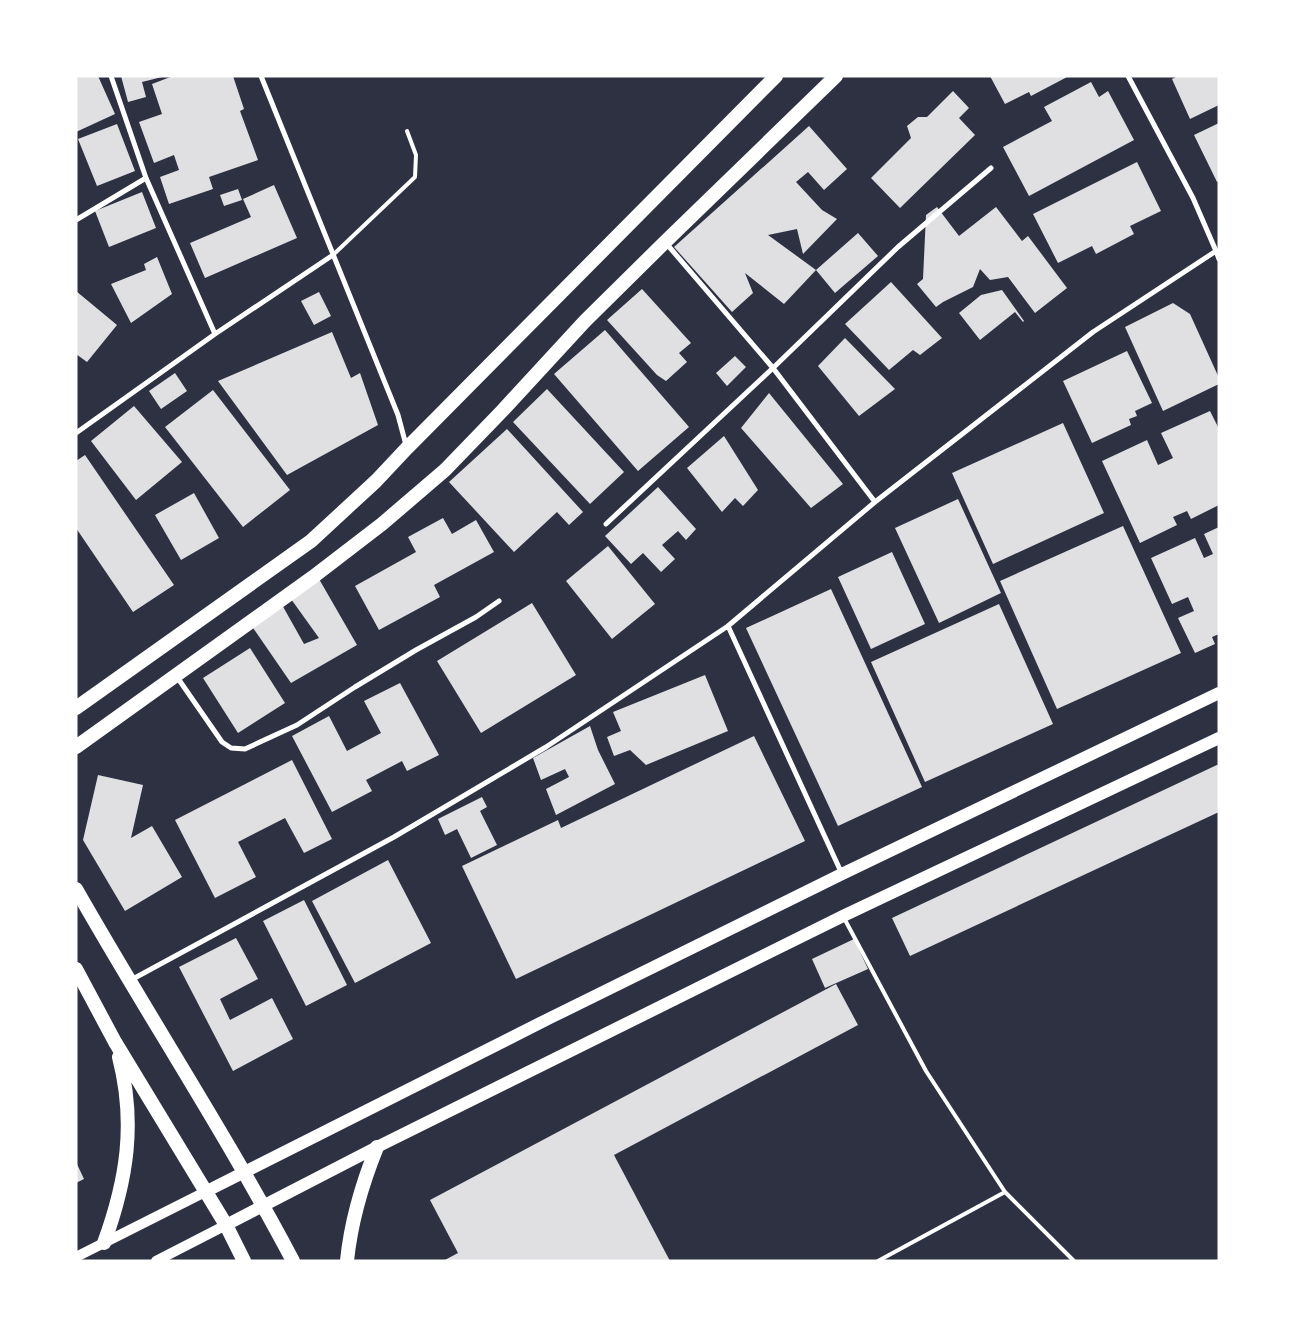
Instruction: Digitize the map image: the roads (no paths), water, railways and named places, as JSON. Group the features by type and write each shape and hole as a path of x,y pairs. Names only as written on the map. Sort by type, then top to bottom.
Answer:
{"highway":[{"path":"76,708 311,542 376,481 776,76"},
{"path":"76,747 313,577 382,524 445,470 585,321 836,76"},
{"path":"76,889 264,1205 293,1261"},
{"path":"76,970 115,1042 226,1225 244,1261"},
{"path":"104,1243 116,1211 122,1186 128,1143 128,1109 123,1075 115,1042"},
{"path":"347,1261 355,1209 377,1147"}],"main road":[{"path":"76,1257 243,1171 842,874 1219,693"},
{"path":"156,1261 377,1147 843,916 1219,738"}],"street":[{"path":"111,76 146,178 215,334"},
{"path":"261,76 398,415 407,448"},
{"path":"1128,76 1192,198 1219,259"},
{"path":"606,524 773,368 898,247 991,168"},
{"path":"76,220 146,178"},
{"path":"665,242 773,368 875,502"},
{"path":"129,981 394,837 546,747 728,626 875,502 1093,332 1216,251"},
{"path":"76,433 215,334 333,256"},
{"path":"176,674 222,742 231,748 245,749 297,725 362,682 499,601"},
{"path":"728,626 842,874"}],"lane":[{"path":"333,256 415,176 416,155 407,131"},
{"path":"843,916 926,1071 1005,1192 1074,1261"},
{"path":"878,1261 1005,1192"}]}
